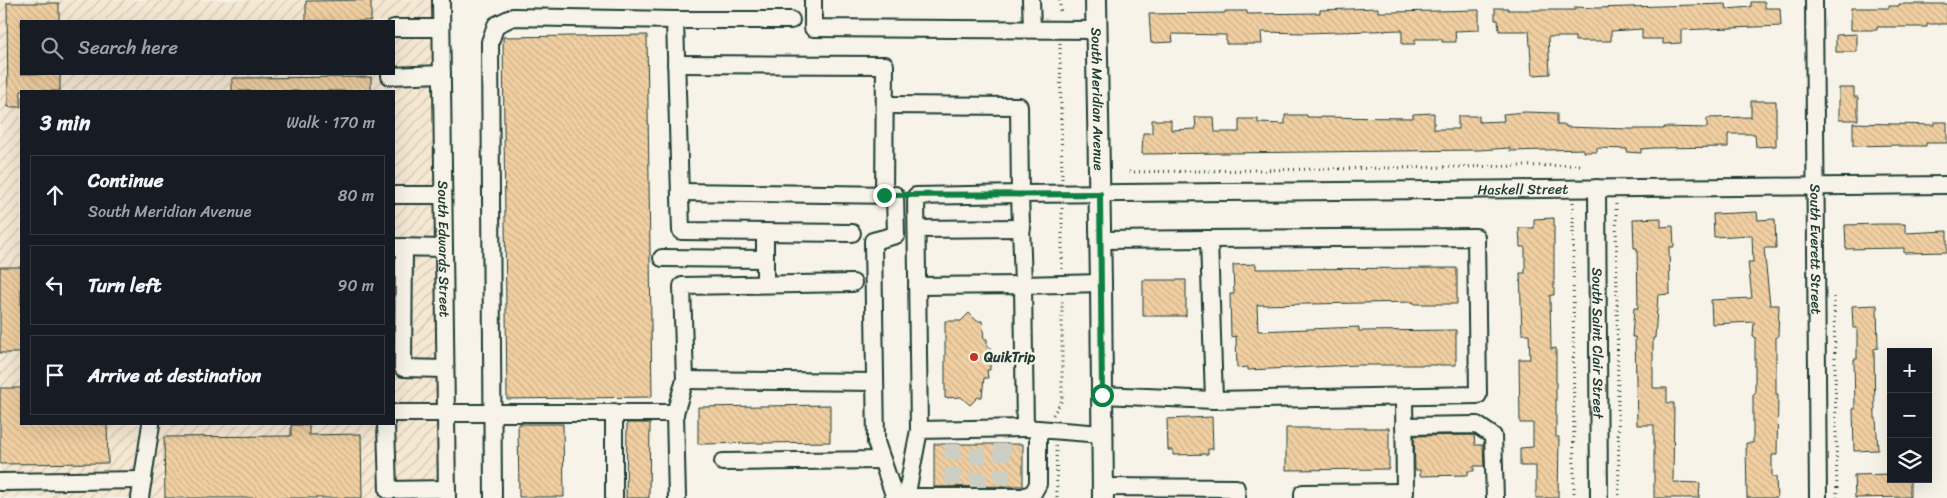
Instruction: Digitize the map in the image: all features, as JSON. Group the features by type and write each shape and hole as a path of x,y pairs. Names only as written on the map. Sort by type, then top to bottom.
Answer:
{"main road":[{"name":"South Meridian Avenue","path":"1096,0 1103,492"}],"street":[{"name":"South Edwards Street","path":"441,0 447,494"},
{"path":"813,0 813,28 1097,30"},
{"path":"1031,0 1032,29"},
{"name":"South Everett Street","path":"1814,0 1818,498"},
{"path":"494,498 490,42 496,25 513,17 791,20"},
{"path":"675,20 681,231 852,233"},
{"path":"395,28 441,28"},
{"path":"676,64 884,65 890,195 896,235 873,241 876,442 895,498"},
{"path":"390,75 442,74"},
{"path":"885,105 1020,106 1020,194 1024,285 1031,429 1038,484 1033,493 1024,497 1002,493 953,493 906,498 919,430 916,196"},
{"name":"Haskell Street","path":"680,192 916,196 1947,185"},
{"name":"South Saint Clair Street","path":"1597,188 1599,498"},
{"path":"395,195 443,195"},
{"path":"917,229 1022,228"},
{"path":"765,232 765,284"},
{"path":"1100,240 1476,237 1478,396 1214,400 1102,395"},
{"path":"1209,238 1214,400"},
{"path":"444,248 399,247 403,368 445,369"},
{"path":"662,258 765,259"},
{"path":"677,498 675,413 685,380 682,286 853,283"},
{"path":"918,286 1101,283"},
{"path":"685,380 875,382"},
{"path":"1303,498 1303,493 1404,495 1404,397"},
{"path":"614,412 614,498"},
{"path":"395,413 675,413"},
{"path":"140,498 152,425"},
{"path":"386,425 388,490 447,494"},
{"path":"1404,426 1478,425 1493,436 1495,498"},
{"path":"919,430 953,437 1002,436 1031,429 1102,434"},
{"path":"723,462 882,460"},
{"path":"0,482 143,480"},
{"path":"1103,492 1236,488 1237,498"}],"path":[{"path":"1057,498 1053,414 1062,400 1060,0"},
{"path":"1129,172 1584,165"},
{"path":"1573,201 1574,498"},
{"path":"1616,201 1619,498"},
{"path":"1834,297 1837,498"}],"shaded area":[{"path":"0,0 441,0 446,498 0,498"}],"building":[{"path":"371,0 371,20 306,20 306,1"},
{"path":"1751,2 1765,2 1765,8 1780,8 1781,26 1681,30 1681,43 1663,44 1663,39 1642,39 1642,29 1611,31 1611,41 1575,41 1575,37 1548,37 1550,74 1532,75 1529,31 1499,31 1498,20 1495,20 1495,8 1508,8 1508,10 1575,10 1575,7 1726,4 1727,9 1751,7"},
{"path":"7,3 59,3 59,20 20,20 20,75 60,75 60,90 20,90 20,107 8,107"},
{"path":"1899,4 1947,4 1947,24 1927,24 1927,27 1877,27 1877,30 1851,30 1851,8 1889,8 1889,6 1899,6"},
{"path":"1378,8 1378,12 1479,10 1479,30 1455,31 1456,42 1442,42 1442,39 1415,39 1415,44 1402,44 1402,30 1305,33 1261,32 1262,44 1226,44 1226,35 1172,34 1173,42 1151,43 1149,14 1225,13 1225,11 1247,11 1247,14 1320,13 1320,10"},
{"path":"1857,34 1857,52 1836,52 1836,35"},
{"path":"647,35 652,397 507,399 503,37"},
{"path":"371,77 371,90 232,90 232,78"},
{"path":"1839,88 1854,88 1854,97 1858,97 1858,120 1839,120"},
{"path":"1751,101 1776,101 1776,146 1756,147 1755,134 1728,134 1728,147 1654,148 1641,149 1641,153 1627,152 1627,149 1597,148 1597,152 1584,152 1584,149 1510,151 1510,148 1142,154 1143,133 1152,133 1152,120 1171,120 1171,130 1196,129 1195,117 1214,117 1215,132 1239,132 1239,119 1258,119 1258,123 1285,124 1285,115 1413,118 1413,114 1434,113 1434,129 1458,129 1458,116 1479,116 1479,122 1504,121 1503,114 1525,112 1557,113 1557,125 1566,125 1566,127 1628,129 1664,129 1664,127 1707,128 1707,118 1751,117"},
{"path":"1934,122 1947,122 1947,143 1926,143 1926,146 1853,146 1853,123 1934,125"},
{"path":"1757,212 1758,220 1775,219 1776,248 1764,248 1770,305 1779,305 1778,337 1776,337 1776,394 1778,394 1777,455 1772,455 1772,477 1776,477 1777,498 1747,498 1746,443 1753,443 1753,394 1755,394 1754,322 1712,324 1711,300 1752,298 1748,262 1753,262 1752,235 1714,237 1713,214"},
{"path":"1554,218 1554,295 1550,295 1551,349 1556,348 1556,437 1559,437 1558,498 1536,498 1536,466 1520,466 1520,448 1533,447 1533,423 1520,423 1519,359 1530,359 1529,334 1522,334 1520,273 1525,273 1525,247 1520,247 1519,228 1534,228 1534,219"},
{"path":"1661,218 1661,227 1673,226 1674,247 1669,247 1670,294 1658,295 1655,338 1653,338 1653,388 1667,388 1667,403 1674,403 1673,482 1700,483 1699,498 1654,498 1654,425 1637,425 1635,337 1632,337 1634,308 1638,308 1637,248 1634,248 1633,219"},
{"path":"1905,224 1905,233 1947,231 1947,252 1904,253 1904,248 1846,249 1845,225"},
{"path":"1256,264 1256,269 1457,268 1457,304 1414,304 1414,302 1257,305 1258,331 1359,327 1359,331 1456,330 1456,365 1357,365 1248,370 1248,367 1237,368 1236,336 1231,337 1230,294 1234,294 1233,265"},
{"path":"0,267 20,267 20,353 0,353"},
{"path":"1143,280 1186,280 1186,316 1143,316"},
{"path":"1877,305 1878,348 1874,349 1875,418 1878,450 1854,451 1854,359 1857,359 1857,328 1853,328 1852,306"},
{"path":"969,313 977,321 982,321 984,339 987,339 987,347 990,347 990,370 987,370 988,378 984,378 982,397 978,397 970,405 961,397 945,398 945,321 961,321"},
{"path":"0,388 20,388 20,425 107,425 108,463 0,464"},
{"path":"830,405 830,442 698,444 698,407"},
{"path":"1212,417 1213,449 1208,449 1208,454 1173,455 1173,450 1168,450 1167,419"},
{"path":"627,423 650,423 649,498 626,498"},
{"path":"518,424 563,424 564,497 519,497"},
{"path":"291,425 309,425 309,435 361,434 362,498 165,498 164,437 291,436"},
{"path":"1286,428 1389,428 1389,469 1286,470"},
{"path":"1474,435 1475,445 1483,445 1484,466 1474,466 1474,471 1468,471 1468,475 1420,476 1420,470 1415,470 1414,436"},
{"path":"934,444 1023,444 1023,486 934,487"},
{"path":"1887,474 1887,483 1910,483 1910,497 1855,498 1854,475"}],"tunnel":[{"path":"953,444 953,488"},
{"path":"978,444 978,488"},
{"path":"1002,444 1002,488"}],"place":[{"name":"QuikTrip","path":"974,357"}],"route":[{"path":"884,195 1100,194 1102,395"}]}
